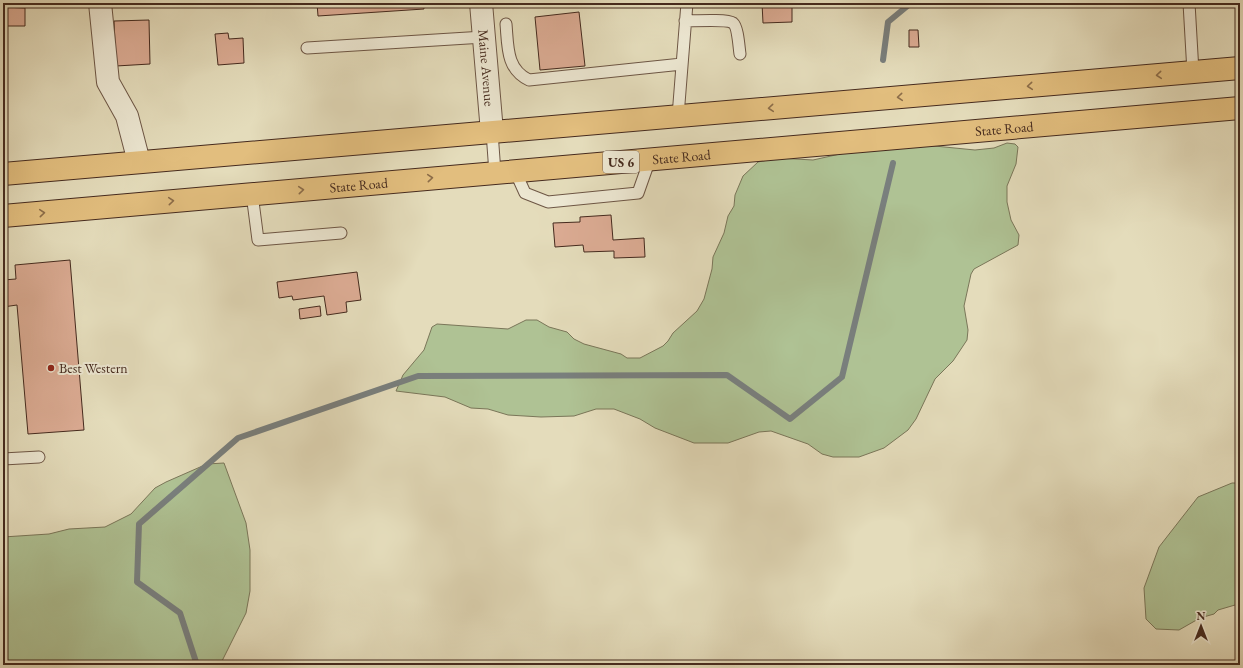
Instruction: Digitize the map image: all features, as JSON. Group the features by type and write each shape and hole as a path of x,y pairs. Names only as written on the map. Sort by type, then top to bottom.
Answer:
{"main road":[{"path":"3,174 1240,68"},
{"name":"State Road","path":"3,216 1240,108"}],"street":[{"path":"100,3 108,82 127,116 139,162"},
{"name":"Maine Avenue","path":"481,3 492,132"}],"lane":[{"path":"678,116 687,3"},
{"path":"1189,3 1192,72"},
{"path":"685,21 726,21 733,23 736,28 740,54"},
{"path":"506,24 509,59 515,70 521,76 529,80 682,64"},
{"path":"307,48 484,37"},
{"path":"492,132 505,172 526,193 548,202 638,193 650,159"},
{"path":"252,194 258,240 342,232"},
{"path":"3,459 39,457"}],"green space":[{"path":"894,142 975,150 994,148 1007,143 1015,144 1018,147 1016,164 1007,186 1007,202 1011,220 1019,235 1018,245 974,269 971,274 964,306 968,330 967,340 953,361 935,379 916,419 908,430 884,448 859,457 833,457 822,454 808,444 771,431 759,432 728,443 694,443 655,428 640,419 614,409 596,409 574,416 541,417 508,415 488,409 471,408 445,397 396,391 403,375 424,350 432,327 437,324 508,329 526,320 537,320 549,327 567,332 574,339 584,344 621,354 627,358 640,358 663,346 673,333 697,311 704,299 712,269 713,257 724,233 728,216 734,206 735,195 743,176 758,162 778,158 813,160"},
{"path":"224,463 246,523 250,550 250,591 246,613 220,665 3,665 3,537 49,534 69,529 105,527 131,514 155,488 166,482 207,464"},
{"path":"1232,483 1240,483 1240,606 1235,605 1218,610 1214,614 1200,618 1179,630 1156,629 1146,619 1144,588 1159,547 1198,497"}],"building":[{"path":"228,3 245,3 245,5 228,5"},
{"path":"317,3 423,3 424,9 318,16"},
{"path":"762,3 792,3 792,22 763,23"},
{"path":"3,7 25,8 25,26 3,26"},
{"path":"579,12 585,66 540,70 535,17"},
{"path":"149,20 150,64 116,66 114,21"},
{"path":"909,30 918,30 919,47 909,47"},
{"path":"228,33 229,39 243,38 244,63 218,65 215,34"},
{"path":"611,215 613,240 644,238 645,257 614,258 614,251 584,252 583,245 555,247 553,223 580,222 580,217"},
{"name":"Best Western","path":"70,260 84,430 28,434 17,305 3,307 3,280 16,279 15,265"},
{"path":"357,272 361,300 346,302 347,312 327,315 324,296 293,300 292,296 279,298 277,282"},
{"path":"320,306 321,316 300,319 299,309"}],"waterway":[{"path":"883,60 888,22 911,3"},
{"path":"197,665 180,613 137,582 139,524 238,438 418,376 727,375 790,419 842,377 893,163"}],"place":[{"name":"Best Western","path":"51,368"}]}
